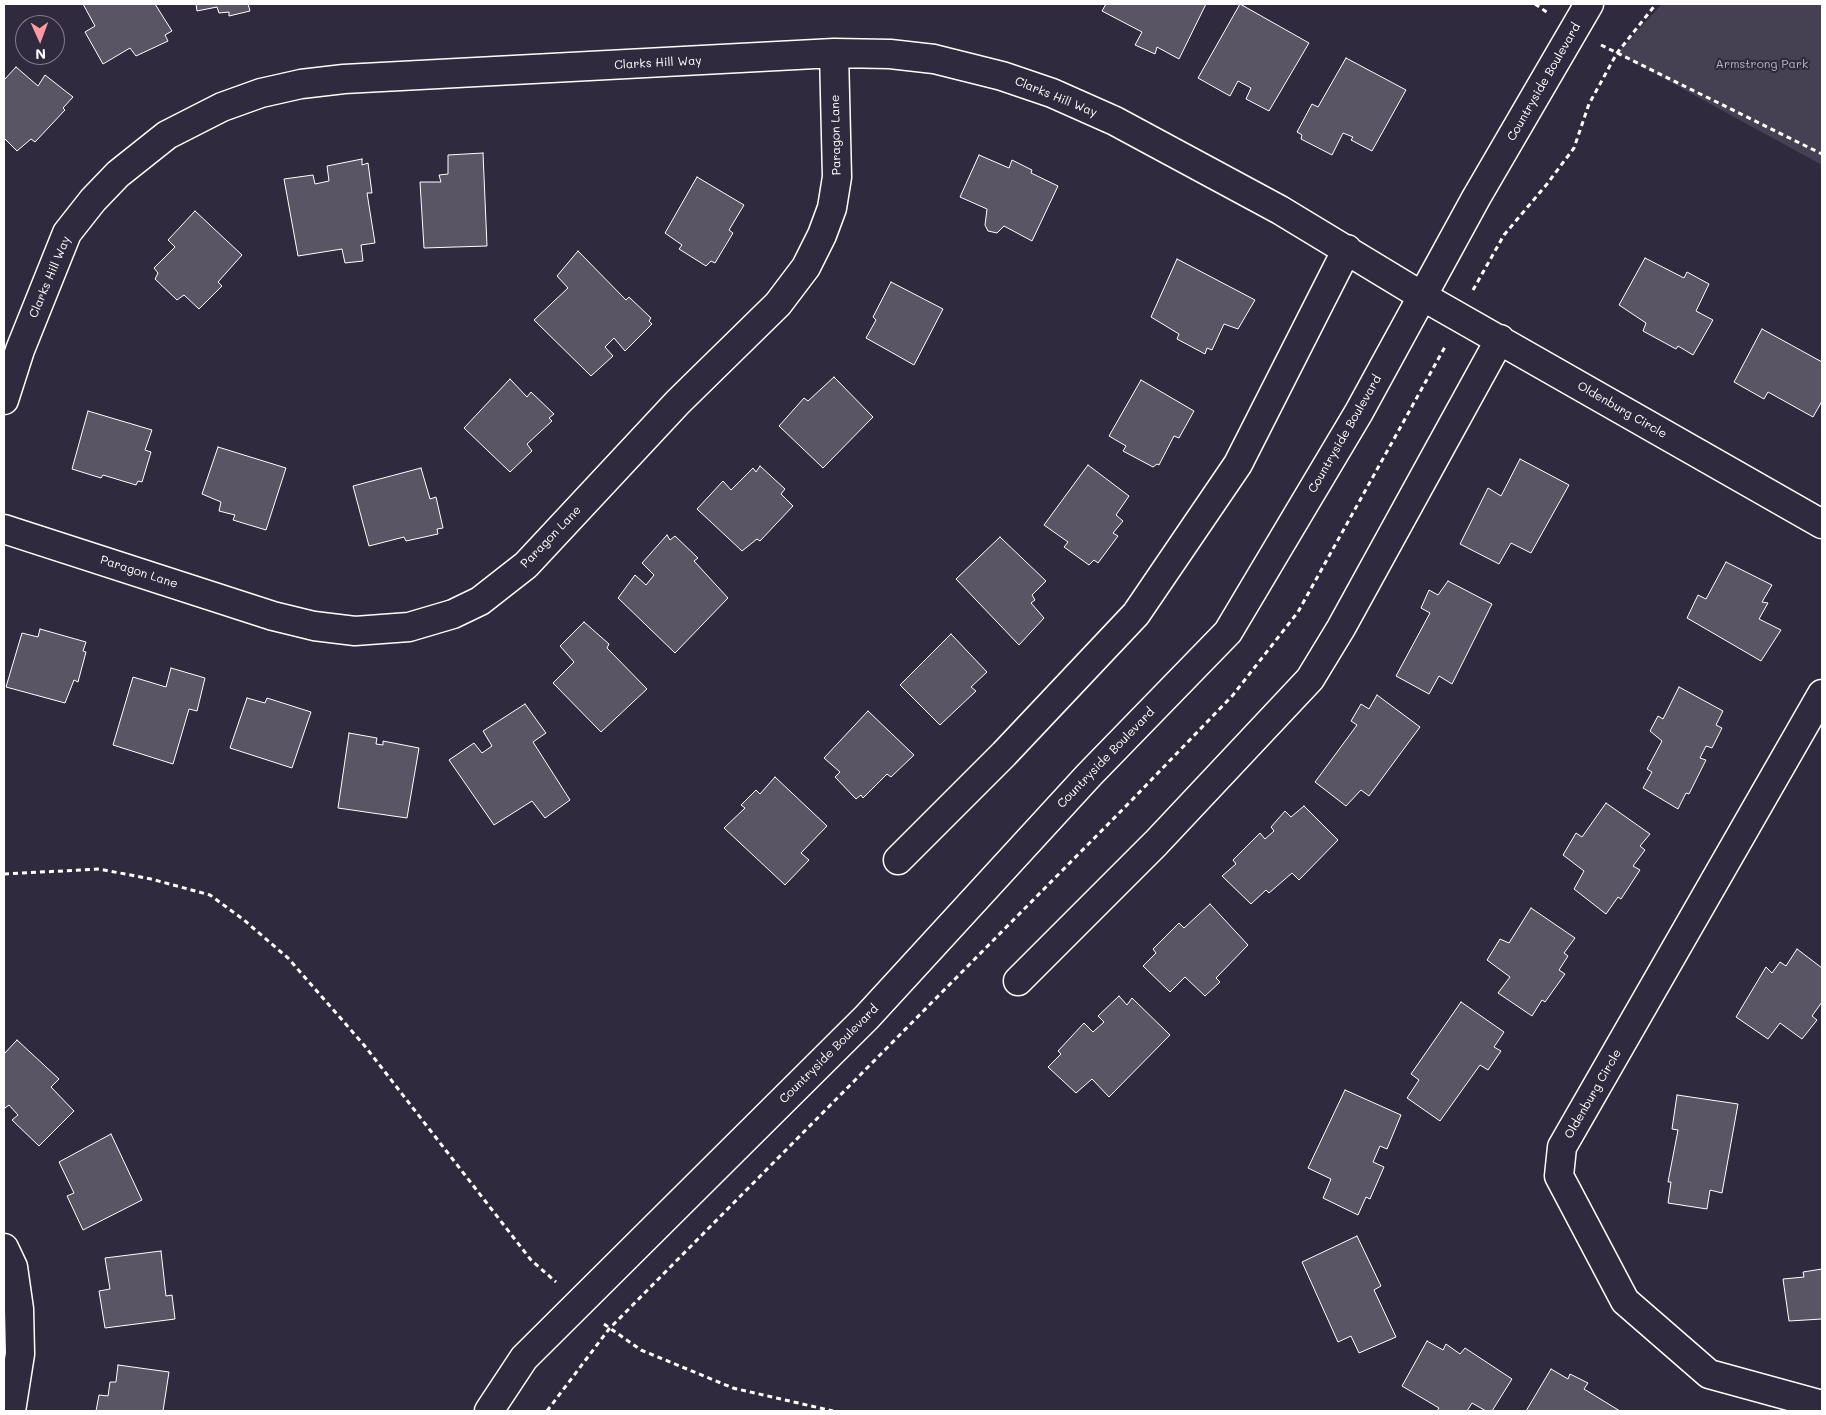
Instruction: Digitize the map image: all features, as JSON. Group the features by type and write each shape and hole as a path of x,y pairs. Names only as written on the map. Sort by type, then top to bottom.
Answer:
{"street":[{"name":"Countryside Boulevard","path":"488,1411 524,1358 867,1017 1089,775 1228,632 1359,412 1422,296 1589,4"},
{"name":"Clarks Hill Way","path":"4,400 27,332 67,233 93,200 118,174 167,135 222,107 261,93 293,85 344,79 834,53 890,54 934,59 1002,76 1052,93 1115,122 1280,210 1422,296"},
{"name":"Paragon Lane","path":"4,529 273,616 314,626 355,630 409,627 454,614 480,601 526,565 678,402 778,304 806,267 822,235 832,208 837,177 834,53"},
{"path":"898,860 1004,754 1136,614 1238,464 1347,249"},
{"name":"Oldenburg Circle","path":"1422,296 1822,524"},
{"path":"1018,981 1162,836 1310,679 1341,628 1500,339"},
{"name":"Oldenburg Circle","path":"1822,694 1562,1146 1559,1176 1625,1301 1709,1374 1822,1404"},
{"path":"4,1248 13,1267 19,1309 20,1354 11,1411"}],"path":[{"path":"1535,4 1573,31 1822,154"},
{"path":"4,874 98,869 151,879 210,896 244,920 288,958 364,1045 531,1260 609,1329 641,1350 733,1388 833,1411"}],"green space":[{"name":"Armstrong Park","path":"1662,4 1822,4 1822,165 1617,53"}],"building":[{"path":"83,4 155,4 172,31 165,35 168,41 136,56 130,48 103,64 85,32 95,26"},
{"path":"196,4 248,4 250,11 229,16 229,12 219,13 217,7 197,11"},
{"path":"1106,4 1206,4 1179,59 1157,47 1155,54 1135,45 1142,32 1102,11"},
{"path":"1240,4 1309,43 1269,111 1246,99 1251,88 1238,81 1230,96 1198,78"},
{"path":"1346,58 1406,90 1372,151 1351,140 1353,137 1343,133 1332,155 1301,139 1302,135 1297,132 1312,104 1318,107"},
{"path":"16,67 38,86 45,75 73,97 63,108 65,110 35,142 31,139 17,151 4,138 4,80"},
{"path":"483,153 487,246 424,248 420,182 441,182 439,175 448,174 448,155"},
{"path":"979,155 1009,168 1012,160 1032,170 1031,173 1058,186 1032,241 1004,226 997,233 988,231 985,225 987,209 960,197"},
{"path":"362,159 362,165 368,163 372,193 367,193 375,243 361,245 363,261 345,263 342,249 298,256 284,179 313,175 315,184 329,181 327,166"},
{"path":"697,177 744,205 729,230 733,233 715,263 711,261 706,266 679,249 682,245 665,233"},
{"path":"195,211 242,255 218,282 222,286 199,309 184,295 177,300 155,279 158,273 154,268 175,247 168,240"},
{"path":"578,251 626,300 629,297 651,318 649,321 652,324 625,351 614,338 605,347 613,356 591,376 534,320 568,288 557,276"},
{"path":"1645,258 1684,278 1687,272 1709,284 1696,311 1713,320 1693,355 1678,346 1676,349 1643,331 1646,323 1619,305"},
{"path":"1177,259 1255,300 1238,329 1224,324 1212,350 1207,348 1205,354 1177,339 1179,334 1151,317"},
{"path":"891,282 943,309 914,365 866,338 876,320 873,317"},
{"path":"1762,329 1822,362 1822,401 1813,417 1768,392 1764,399 1734,382"},
{"path":"834,377 873,417 823,468 779,426 804,398 808,401"},
{"path":"510,379 527,397 531,392 554,414 549,418 552,421 527,444 532,451 510,472 464,428"},
{"path":"1141,380 1194,411 1179,438 1174,436 1159,465 1157,464 1153,467 1123,451 1126,446 1109,436"},
{"path":"88,411 152,430 145,450 151,452 142,482 138,481 136,485 103,475 101,478 72,469"},
{"path":"218,447 286,468 266,530 233,520 235,515 219,511 221,502 202,494"},
{"path":"1520,459 1569,485 1531,553 1511,543 1499,564 1460,544 1488,488 1501,496"},
{"path":"1088,465 1129,496 1116,515 1123,521 1113,533 1118,536 1098,563 1094,560 1089,565 1064,547 1068,542 1044,525"},
{"path":"760,466 785,489 781,494 793,506 760,541 757,539 742,551 697,509 723,481 731,490 753,468 756,472"},
{"path":"421,468 430,499 436,497 443,528 437,529 438,534 406,541 404,537 369,546 353,486"},
{"path":"667,535 670,540 675,536 698,558 694,561 728,598 675,653 618,598 635,575 646,585 654,575 642,563"},
{"path":"1000,537 1046,581 1032,595 1035,600 1031,603 1044,618 1019,645 956,579"},
{"path":"1726,562 1772,585 1762,602 1768,603 1759,619 1781,630 1761,661 1687,618 1698,595 1706,599"},
{"path":"1448,581 1492,604 1452,684 1439,676 1429,694 1396,676 1430,613 1421,608 1429,590 1438,595"},
{"path":"584,622 609,644 607,648 647,689 601,732 553,683 574,662 560,646"},
{"path":"40,629 86,642 83,651 86,652 78,682 74,680 65,703 6,687 22,633 38,637"},
{"path":"951,634 987,672 971,687 976,691 940,725 900,685"},
{"path":"171,668 205,678 197,711 189,709 173,764 113,745 133,677 166,687"},
{"path":"1679,687 1723,711 1716,725 1722,728 1712,748 1706,746 1700,758 1706,760 1689,794 1686,793 1678,809 1643,788 1652,772 1647,769 1662,741 1650,731 1658,716 1663,719"},
{"path":"1377,695 1420,727 1369,796 1361,790 1346,806 1315,782 1357,725 1351,721 1361,704 1369,709"},
{"path":"247,698 265,703 267,698 311,712 292,768 230,748"},
{"path":"525,704 546,733 533,742 570,800 545,818 532,801 494,825 449,760 474,743 482,753 492,746 483,731"},
{"path":"868,711 914,755 891,777 887,774 863,798 861,795 856,799 835,777 840,772 824,758"},
{"path":"349,733 377,738 376,744 383,745 383,741 419,748 407,818 338,808"},
{"path":"775,777 827,826 801,853 809,860 785,885 724,828 745,808 741,805 756,790 760,794"},
{"path":"1606,803 1650,834 1640,846 1645,850 1633,866 1640,870 1621,899 1618,897 1606,914 1574,889 1584,871 1563,855 1576,833 1582,837"},
{"path":"1304,806 1338,840 1299,880 1292,873 1269,893 1266,890 1251,904 1222,876 1236,864 1233,860 1260,833 1265,839 1274,831 1271,827 1285,811 1291,817"},
{"path":"1210,904 1248,945 1216,978 1220,982 1205,996 1185,977 1170,992 1143,966 1156,953 1153,949 1179,923 1184,928"},
{"path":"1531,908 1575,938 1564,953 1568,956 1559,970 1565,974 1545,1002 1542,1000 1532,1016 1498,993 1510,977 1487,960 1500,939 1509,943"},
{"path":"1797,949 1822,968 1822,1002 1812,1016 1817,1020 1802,1039 1780,1023 1768,1039 1736,1017 1766,967 1772,973 1780,962 1786,966"},
{"path":"1119,996 1127,1005 1132,998 1170,1035 1109,1097 1092,1079 1076,1093 1048,1067 1061,1054 1058,1051 1084,1023 1093,1032 1104,1022 1098,1016"},
{"path":"1461,1002 1504,1032 1494,1047 1501,1051 1488,1070 1480,1065 1440,1121 1407,1098 1419,1080 1411,1074"},
{"path":"17,1040 59,1079 51,1087 74,1111 39,1146 12,1120 18,1115 9,1105 4,1107 4,1054"},
{"path":"1345,1090 1401,1115 1387,1149 1380,1146 1373,1162 1384,1167 1370,1199 1366,1197 1358,1215 1323,1198 1331,1179 1308,1168"},
{"path":"1677,1095 1738,1104 1722,1193 1710,1190 1707,1209 1668,1203 1671,1182 1668,1182 1678,1130 1672,1129"},
{"path":"111,1134 142,1200 83,1230 67,1196 74,1193 59,1162"},
{"path":"1357,1236 1381,1286 1374,1290 1396,1337 1359,1353 1351,1336 1338,1342 1302,1262"},
{"path":"161,1251 166,1296 172,1295 175,1319 105,1328 99,1291 110,1289 105,1258"},
{"path":"1822,1269 1822,1319 1789,1321 1783,1279 1804,1277 1803,1272"},
{"path":"1427,1341 1443,1350 1446,1344 1460,1354 1465,1348 1512,1379 1492,1411 1486,1411 1472,1403 1467,1411 1437,1411 1439,1408 1402,1386"},
{"path":"118,1365 169,1372 163,1411 96,1411 99,1395 108,1396 110,1382 116,1382"},
{"path":"1551,1369 1568,1379 1570,1374 1588,1383 1584,1389 1620,1411 1526,1411"}]}
